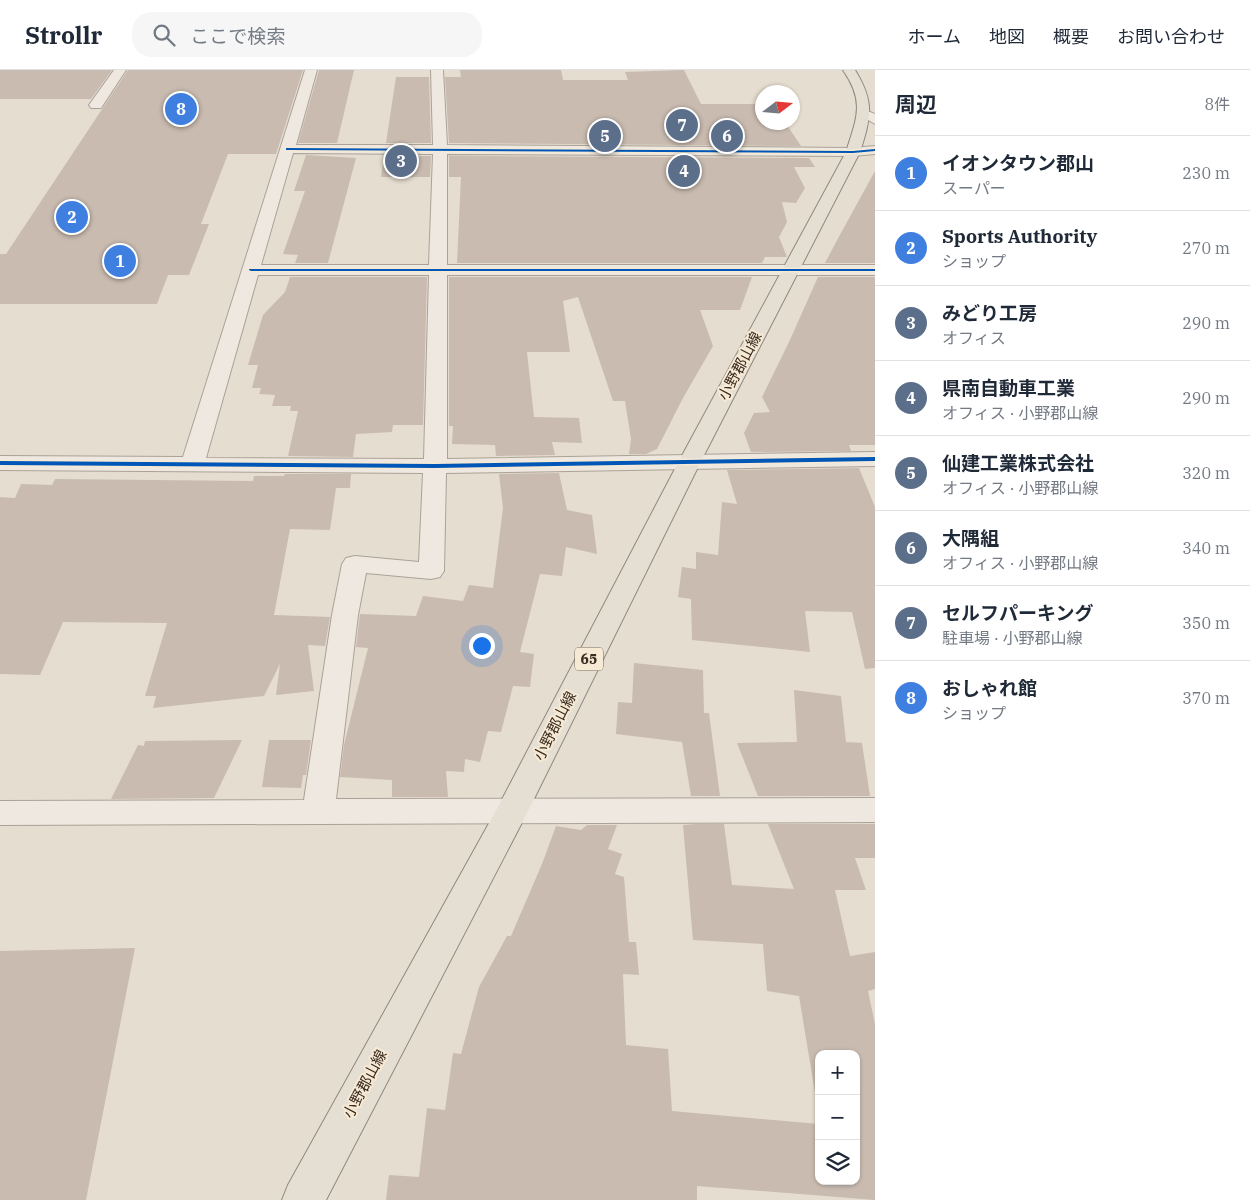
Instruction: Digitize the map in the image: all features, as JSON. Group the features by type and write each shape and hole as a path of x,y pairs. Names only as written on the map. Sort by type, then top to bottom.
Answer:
{"main road":[{"name":"小野郡山線","path":"303,1200 512,811 689,463 790,270 864,151 863,111 867,100 865,94 844,77"}],"street":[{"path":"96,105 120,70"},
{"path":"192,465 311,70"},
{"path":"318,811 344,615 355,564 431,571 435,466 440,150 437,70"},
{"path":"287,149 864,151"},
{"path":"251,270 875,270"},
{"path":"0,463 435,466 875,459"},
{"path":"0,813 875,810"}],"building":[{"path":"0,70 112,70 91,99 0,99"},
{"path":"128,70 303,70 276,154 228,154 201,224 209,224 189,275 168,275 157,304 0,304 0,254 6,254"},
{"path":"319,70 354,70 337,143 298,143"},
{"path":"460,70 561,70 563,80 628,80 625,72 684,70 701,104 755,104 755,130 790,130 801,146 449,143 445,77 461,77"},
{"path":"396,77 429,77 431,143 386,143"},
{"path":"306,155 356,158 328,263 295,263 298,255 283,254 305,191 294,191"},
{"path":"384,156 431,156 430,177 381,177"},
{"path":"449,156 809,158 815,167 794,167 805,188 796,203 782,202 787,222 779,237 787,257 765,257 762,263 457,263 461,177 449,177"},
{"path":"875,171 875,263 825,263 835,244"},
{"path":"290,277 427,277 423,425 393,425 392,432 356,434 353,457 288,456 298,411 290,411 291,406 272,406 275,395 259,394 261,388 252,388 258,365 248,365 263,315 285,292"},
{"path":"449,277 752,277 740,310 700,310 713,346 683,398 657,449 646,454 629,454 631,439 625,401 613,401 578,297 563,301 570,352 527,352 534,417 579,418 582,443 552,442 555,455 496,456 495,445 452,444 453,426 449,426"},
{"path":"818,277 875,277 875,445 849,445 851,451 751,452 744,433 754,413 770,412 762,397"},
{"path":"859,468 875,507 875,668 865,669 852,612 805,611 810,652 692,640 691,599 678,597 682,567 696,569 696,552 718,555 722,502 737,504 727,470"},
{"path":"559,473 567,510 592,515 597,554 566,547 562,576 540,574 520,652 534,654 530,687 513,686 501,732 488,731 480,762 465,759 464,772 446,771 448,797 392,797 392,780 340,777 344,745 368,648 356,647 360,614 416,616 423,596 463,601 469,585 493,588 503,508 499,474"},
{"path":"285,474 351,474 350,488 336,488 330,530 290,529 274,615 330,617 325,646 308,645 314,691 276,695 280,664 264,696 153,708 156,696 145,696 167,623 63,622 40,675 0,674 0,497 15,498 21,484 52,485 55,479 253,481 254,476 284,476"},
{"path":"634,663 703,670 704,713 709,713 720,796 691,796 682,742 616,734 618,702 632,703"},
{"path":"794,690 841,696 846,742 862,743 870,796 758,796 737,743 797,742"},
{"path":"242,740 214,798 111,799 138,745 144,746 145,741"},
{"path":"269,740 311,740 306,775 303,775 301,788 262,787"},
{"path":"724,824 732,885 794,889 768,824 875,824 875,858 855,858 866,890 835,890 850,956 875,952 875,989 868,991 875,1024 875,1200 697,1186 697,1200 386,1200 389,1175 419,1177 427,1108 445,1110 453,1053 461,1054 479,987 507,936 511,936 556,826 581,830 587,825 617,825 608,849 622,854 615,874 624,877 629,942 636,942 639,975 623,974 626,1045 668,1049 672,1111 815,1124 815,1185 860,1185 860,1050 815,1050 815,1093 799,996 767,991 763,944 693,940 683,825"},
{"path":"135,948 86,1200 0,1200 0,951"}],"cycle path":[{"path":"287,149 853,152 875,150"},
{"path":"251,270 875,270"},
{"path":"0,463 435,466 875,459"}],"place":[{"name":"おしゃれ館","path":"181,109"},
{"name":"セルフパーキング","path":"682,125"},
{"name":"仙建工業株式会社","path":"605,136"},
{"name":"大隅組","path":"727,136"},
{"name":"みどり工房","path":"401,161"},
{"name":"県南自動車工業","path":"684,171"},
{"name":"Sports Authority","path":"72,217"},
{"name":"イオンタウン郡山","path":"120,261"}]}
